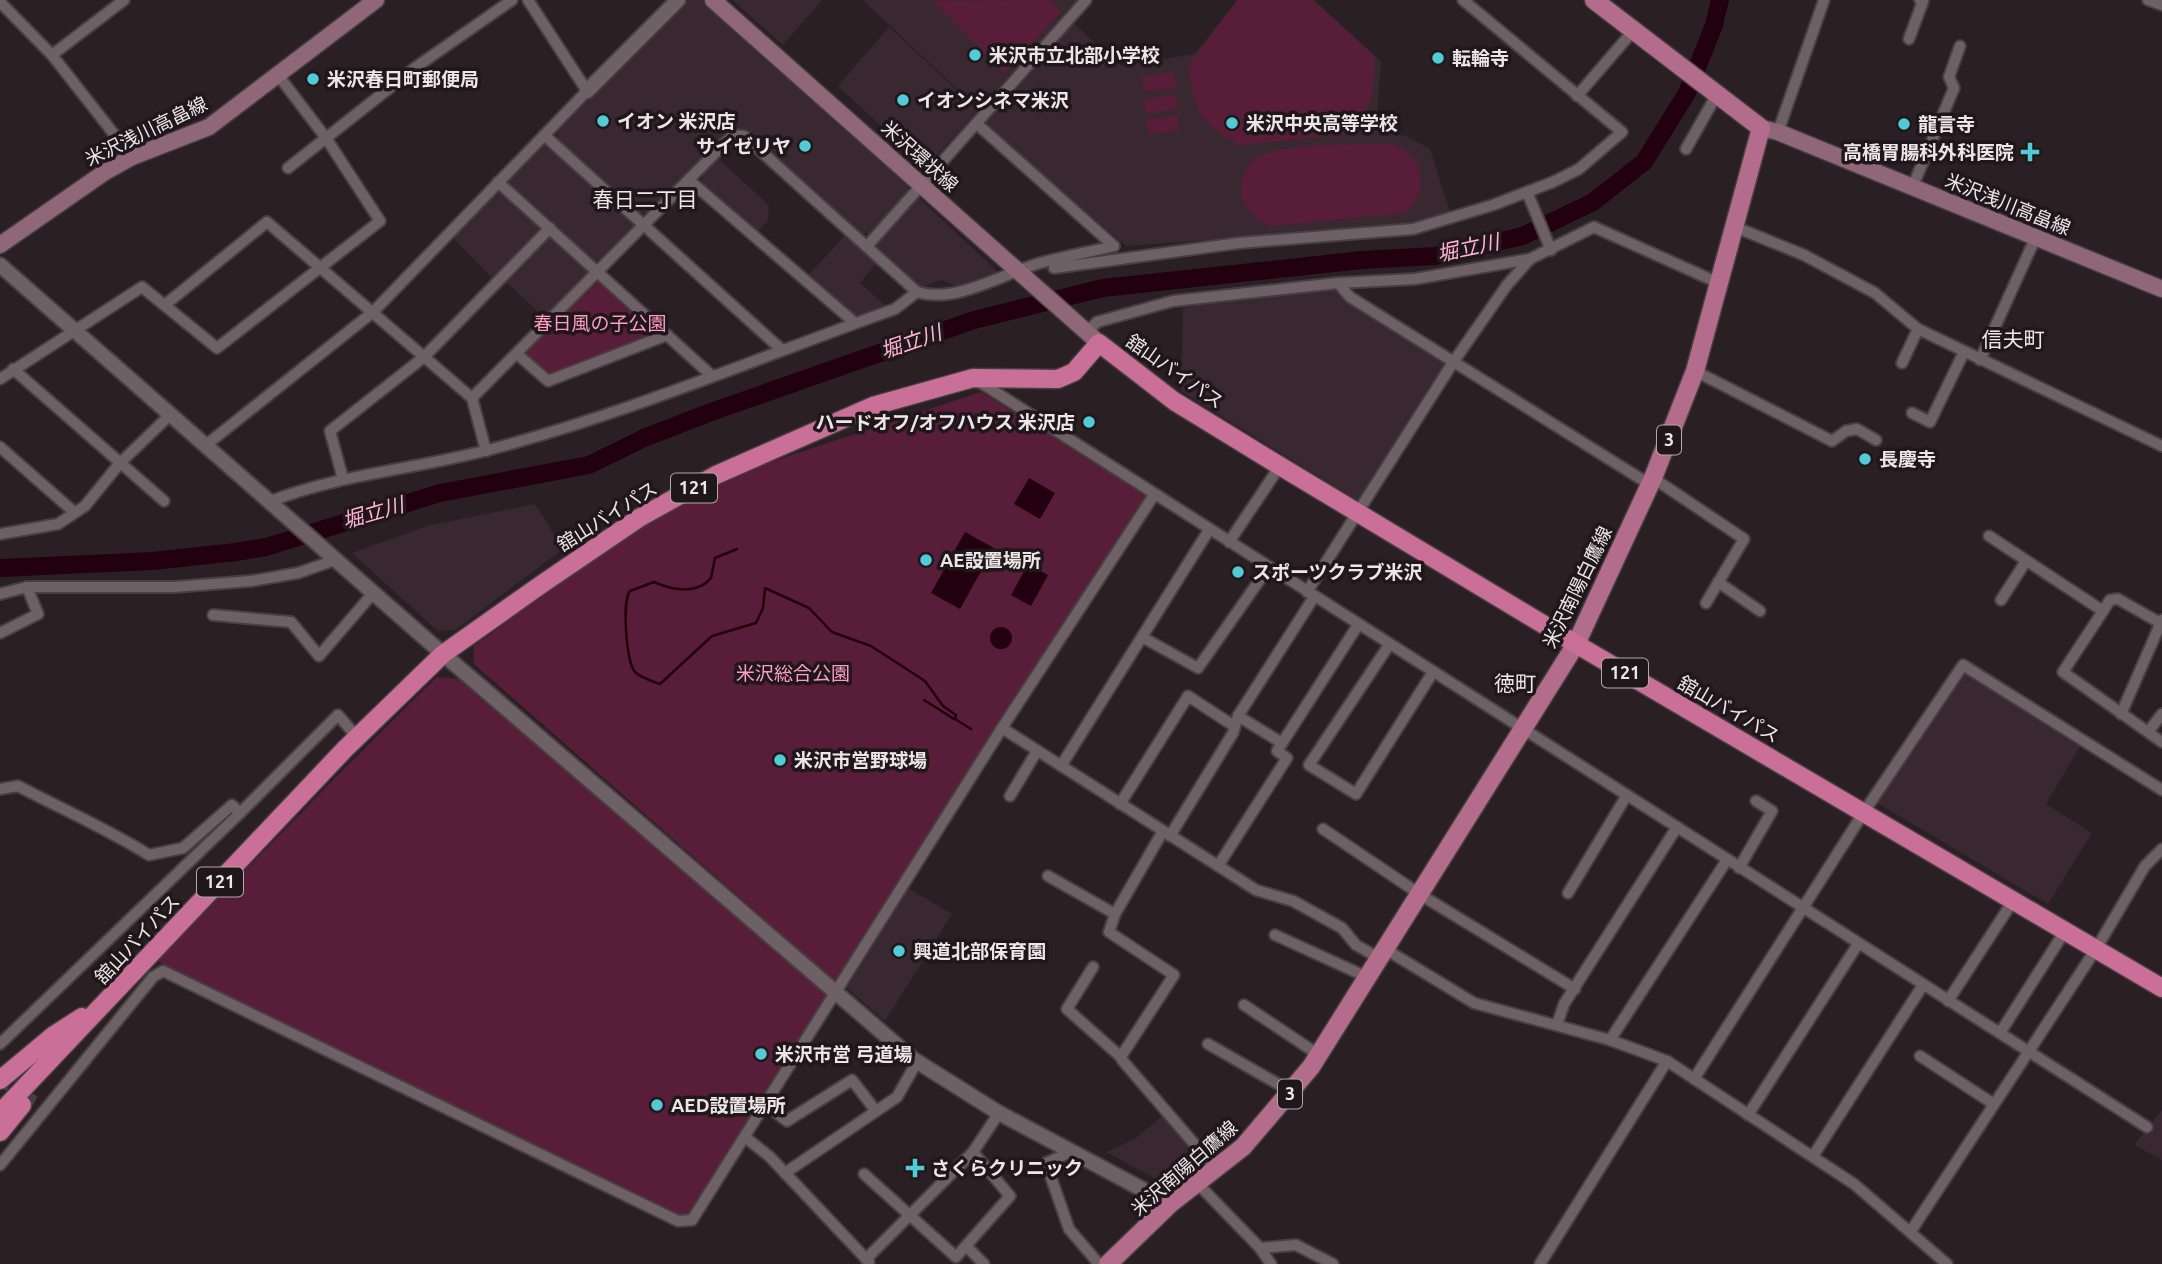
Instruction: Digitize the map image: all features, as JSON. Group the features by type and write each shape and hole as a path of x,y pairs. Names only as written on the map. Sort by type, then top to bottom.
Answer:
{"highway":[{"name":"舘山バイパス","path":"0,1113 357,737 443,654 639,518 716,475 873,406 973,378 1006,376 1058,379 1074,372 1093,337 1174,401 1280,466 1576,644 2162,988"},
{"path":"0,1080 54,1035 106,1002"},
{"path":"0,1132 106,1002"}],"main road":[{"name":"米沢浅川高畠線","path":"0,245 105,172 132,157 209,127 376,0"},
{"name":"米沢環状線","path":"713,0 1093,337"},
{"path":"1594,0 1714,94 1769,130"},
{"name":"米沢浅川高畠線","path":"1769,130 2162,289"},
{"name":"米沢南陽白鷹線","path":"1108,1264 1170,1204 1243,1147 1292,1092 1320,1055 1576,644 1651,481 1695,370 1735,227 1769,130"}],"street":[{"path":"52,55 124,0"},
{"path":"288,168 416,67 512,0"},
{"path":"528,0 587,91"},
{"path":"206,445 373,312 678,0"},
{"path":"868,245 1086,0"},
{"path":"1054,268 1239,243 1413,229 1527,192 1579,169 1622,132 1462,0"},
{"path":"1769,130 1824,0"},
{"path":"1909,39 1923,1 1920,0"},
{"path":"2148,0 2162,5"},
{"path":"0,2 52,55 132,157"},
{"path":"1577,96 1633,31"},
{"path":"1912,188 1954,88 1949,77 1961,46"},
{"path":"0,379 142,287 166,304 216,348 380,221 326,138 278,75"},
{"path":"1686,149 1714,94"},
{"path":"472,398 733,135 744,135 917,292 935,298 1025,278 1037,264 1114,246 977,124"},
{"path":"544,135 782,350"},
{"path":"689,180 855,323"},
{"path":"498,182 599,271 710,375"},
{"path":"1527,192 1550,248"},
{"path":"166,304 267,222 472,398 486,451"},
{"path":"1093,337 1097,322 1152,305 1338,284 1415,279 1530,259 1575,234 1594,227 1721,284"},
{"path":"1735,227 1794,250 1875,293 1918,330 2162,446"},
{"path":"343,479 330,431 424,357 550,228"},
{"path":"1980,360 2035,239"},
{"path":"1122,1058 1174,975 1109,932 1115,914 1236,721 1454,361 1507,285 1530,259"},
{"path":"0,264 443,654 917,1062 999,1113 1170,1204"},
{"path":"1338,284 1350,297 1744,539 1706,603"},
{"path":"271,501 343,479 486,451 565,428 895,309 917,292"},
{"path":"1902,363 1918,330"},
{"path":"517,354 548,381 667,335"},
{"path":"1912,413 1930,422 1964,352"},
{"path":"13,369 164,502"},
{"path":"1695,370 1832,441 1846,431 1857,429 1876,440"},
{"path":"973,378 2147,1127"},
{"path":"0,534 58,524 85,506 120,463 170,415"},
{"path":"0,447 74,512"},
{"path":"1229,542 1280,466"},
{"path":"0,1165 43,1105 153,976 163,971 678,1221 692,1220 1002,728 1154,495"},
{"path":"1061,766 1209,530"},
{"path":"1989,536 2103,611"},
{"path":"0,594 27,587 174,587 251,581 298,573 335,557"},
{"path":"2001,600 2026,561"},
{"path":"1142,637 1198,668 1268,568"},
{"path":"1718,582 1760,611"},
{"path":"0,633 38,614 27,587"},
{"path":"212,615 291,622 319,656 374,592"},
{"path":"2121,714 2161,622 2118,599 2110,600 2063,672 2121,714 2162,742"},
{"path":"1218,866 1287,758 1277,751 1358,625"},
{"path":"1389,645 1309,765 1356,794 1433,673"},
{"path":"1694,1079 1864,812 1963,665 2162,790"},
{"path":"1120,804 1188,696 1282,743"},
{"path":"2148,732 2162,714"},
{"path":"0,1044 338,715 357,737"},
{"path":"1002,728 1256,890 1293,901 1332,923 1356,944 1382,953 1474,1003 1557,1024 1667,1061 1813,1156 1911,1231 1947,1264"},
{"path":"1010,796 1037,751"},
{"path":"0,789 18,786 77,818 108,830 149,855 183,848 232,805 240,813"},
{"path":"1568,893 1627,795"},
{"path":"1739,868 1772,811 1756,801"},
{"path":"1557,1024 1564,1004 1677,827"},
{"path":"1323,829 1421,895 1574,989"},
{"path":"1911,1231 2096,949 2145,866 2162,849"},
{"path":"1610,1040 1727,860"},
{"path":"1048,876 1115,914"},
{"path":"1948,1001 2013,901"},
{"path":"2000,1033 2065,931"},
{"path":"1275,935 1369,978"},
{"path":"1748,1115 1858,944"},
{"path":"1093,967 1067,1009 1122,1058 1216,1169"},
{"path":"1813,1156 1923,985"},
{"path":"1244,1005 1320,1055"},
{"path":"1208,1044 1292,1092"},
{"path":"1920,1056 1993,1103"},
{"path":"1540,1264 1667,1061"},
{"path":"785,1173 897,1097 917,1062"},
{"path":"766,1105 787,1121 852,1080 876,1111"},
{"path":"746,1137 755,1142 868,1262 909,1216 973,1152 999,1113"},
{"path":"864,1174 956,1257 1010,1196 973,1152"},
{"path":"1071,1152 1046,1163 1069,1228 1099,1264"},
{"path":"1198,1184 1260,1248 1271,1264"},
{"path":"1260,1248 1296,1245 1333,1264"},
{"path":"967,1247 984,1264"}],"shaded area":[{"path":"688,0 702,0 907,179 908,190 870,233 862,234 746,131 732,130 648,213 640,213 558,140 557,130"},
{"path":"732,0 822,0 783,45"},
{"name":"米沢市立北部小学校","path":"863,0 1080,0 978,109"},
{"name":"米沢中央高等学校","path":"1237,0 1314,0 1381,61 1376,129 1408,137 1430,149 1451,215 1414,226 1126,246 987,127 986,118 1071,21 1121,66 1195,54"},
{"path":"889,27 978,110 931,162 920,162 838,86"},
{"path":"540,145 548,145 633,220 633,227 603,260 595,261 508,184 508,177"},
{"path":"717,158 769,205 768,220 757,232 702,183 702,175"},
{"path":"497,191 504,192 540,225 540,232 493,279 452,237"},
{"path":"918,197 1000,274 960,287 941,280 920,288 877,248 876,240"},
{"path":"847,233 878,261 860,283 886,306 857,317 808,276"},
{"path":"554,236 588,266 589,275 545,318 503,279 545,237"},
{"path":"1332,289 1449,364 1363,504 1181,391 1183,308 1219,300"},
{"path":"1029,478 1055,493 1040,519 1014,504"},
{"path":"535,504 563,549 455,630 438,631 352,553 427,526"},
{"path":"965,532 994,548 960,609 931,593"},
{"path":"1028,564 1048,575 1031,606 1011,595"},
{"path":"1001,627 1009,630 1012,638 1009,646 1001,649 993,646 990,638 993,630"},
{"path":"1963,667 2082,743 2046,804 2092,833 2048,904 1877,803"},
{"name":"興道北部保育園","path":"908,888 952,914 885,1021 847,988"},
{"path":"2162,1110 2162,1160 2134,1145"},
{"path":"1162,1116 1203,1163 1181,1184 1163,1183 1106,1152 1135,1139"}],"green space":[{"path":"1049,0 1061,12 1005,73 933,1"},
{"path":"1238,0 1313,0 1375,57 1374,79 1367,109 1346,134 1239,145 1207,122 1196,103 1188,65"},
{"path":"1173,72 1176,88 1144,92 1142,77"},
{"path":"1175,94 1178,109 1146,114 1144,99"},
{"path":"1178,115 1180,130 1149,135 1146,120"},
{"path":"1381,143 1406,151 1419,169 1419,191 1414,203 1405,213 1272,226 1256,217 1242,198 1243,176 1249,166 1261,155 1271,151"},
{"name":"春日風の子公園","path":"598,282 605,282 656,333 548,378 527,359 526,349"},
{"name":"米沢総合公園","path":"981,392 1147,496 836,982 474,664 474,646 594,559 714,481"},
{"path":"437,677 459,679 827,995 691,1217 679,1218 157,961"}],"waterway":[{"name":"堀立川","path":"0,568 153,561 266,547 440,493 589,465 644,438 711,412 974,320 1103,288 1362,260 1435,256 1523,236 1593,202 1644,162 1687,93 1714,25 1720,0"},
{"path":"737,549 715,558 711,578 699,587 676,589 654,582 630,591 626,606 626,632 629,657 637,674 660,684 712,636 756,623 763,608 765,588 809,608 832,632 871,646 925,681 943,706 956,715 955,719 971,729"},
{"path":"924,700 954,719"}],"tunnel":[{"path":"0,1082 38,1102"}],"place":[{"name":"米沢市立北部小学校","path":"975,55"},
{"name":"転輪寺","path":"1438,58"},
{"name":"米沢春日町郵便局","path":"313,79"},
{"name":"イオンシネマ米沢","path":"903,100"},
{"name":"イオン 米沢店","path":"603,121"},
{"name":"米沢中央高等学校","path":"1232,123"},
{"name":"龍言寺","path":"1904,124"},
{"name":"サイゼリヤ","path":"805,146"},
{"name":"高橋胃腸科外科医院","path":"2030,152"},
{"name":"ハードオフ/オフハウス 米沢店","path":"1089,422"},
{"name":"長慶寺","path":"1865,459"},
{"name":"AE設置場所","path":"926,560"},
{"name":"スポーツクラブ米沢","path":"1238,572"},
{"name":"米沢市営野球場","path":"780,760"},
{"name":"興道北部保育園","path":"899,951"},
{"name":"米沢市営 弓道場","path":"761,1054"},
{"name":"AED設置場所","path":"657,1105"},
{"name":"さくらクリニック","path":"915,1168"}],"district":[{"name":"春日二丁目","path":"645,200"},
{"name":"信夫町","path":"2013,340"},
{"name":"徳町","path":"1515,684"}]}
